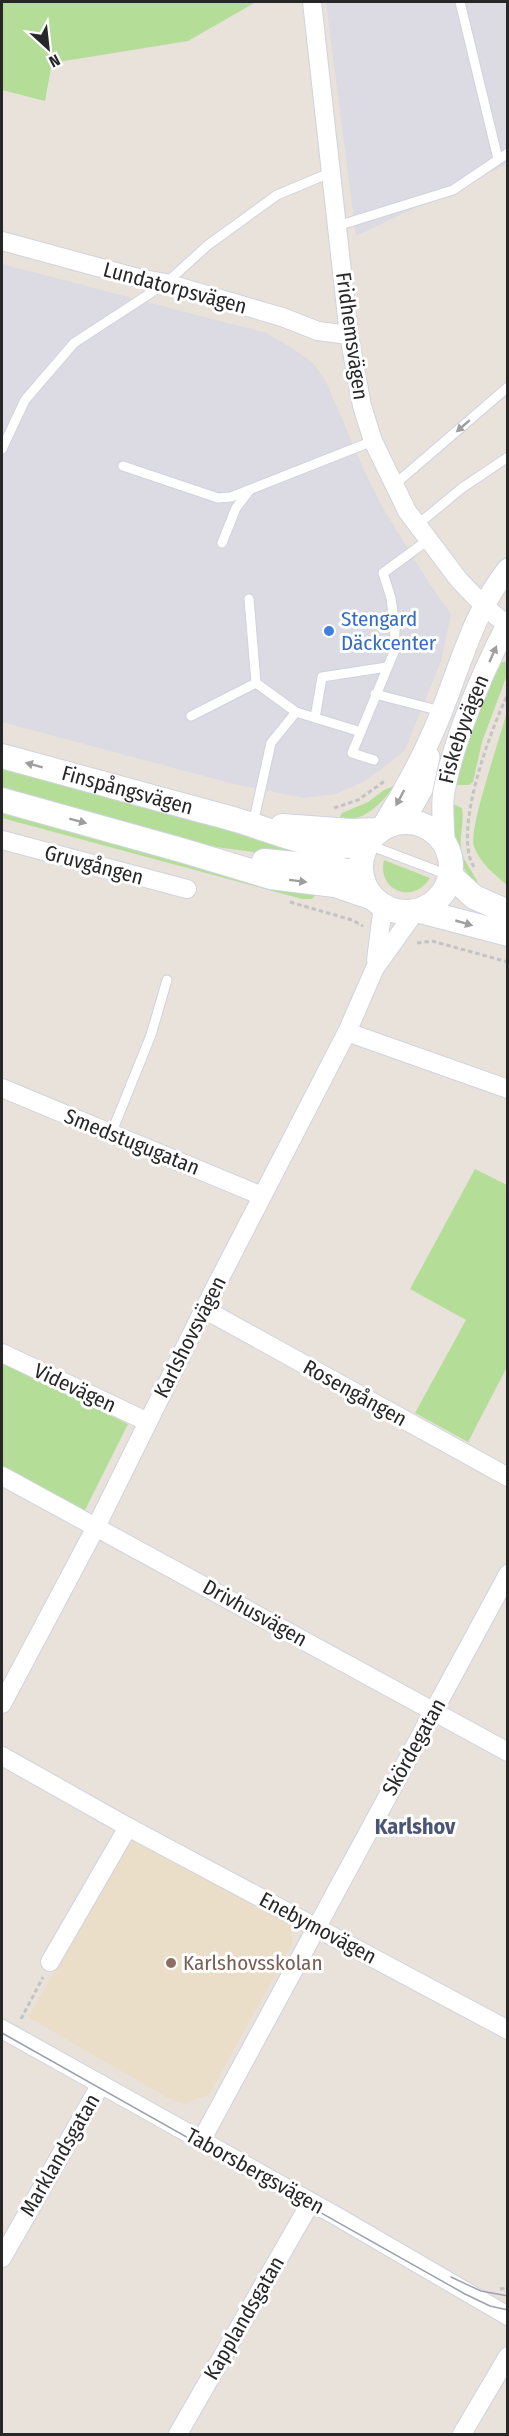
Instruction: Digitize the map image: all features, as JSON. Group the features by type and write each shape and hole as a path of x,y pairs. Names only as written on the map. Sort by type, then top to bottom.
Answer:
{"main road":[{"name":"Finspångsvägen","path":"2,756 253,824 311,845 345,848 383,831 430,829 444,842"},
{"name":"Finspångsvägen","path":"2,800 181,850 271,878 335,885 393,910 417,911 507,934"},
{"path":"378,902 363,877 362,865 383,831"},
{"path":"417,911 440,898 451,876 452,864 444,842"},
{"name":"Finspångsvägen","path":"181,850 259,861 336,868 363,877"},
{"path":"451,876 474,897 507,912"}],"street":[{"name":"Fridhemsvägen","path":"316,2 349,335 362,406 373,441 407,511 459,580 483,605 507,624"},
{"name":"Lundatorpsvägen","path":"2,241 126,275 166,283 282,317 318,331 349,335"},
{"name":"Fiskebyvägen","path":"383,831 422,789 437,721 483,605 507,569"},
{"name":"Fiskebyvägen","path":"444,842 444,794 450,768 477,690 507,624"},
{"name":"Gruvgången","path":"2,840 187,889"},
{"name":"Karlshovsvägen","path":"375,968 378,902"},
{"name":"Karlshovsvägen","path":"2,1704 96,1527 204,1309 347,1032 375,968 417,911"},
{"path":"347,1032 507,1089"},
{"name":"Smedstugugatan","path":"2,1088 262,1196"},
{"name":"Rosengången","path":"204,1309 507,1477"},
{"name":"Videvägen","path":"2,1353 148,1422"},
{"name":"Drivhusvägen","path":"2,1476 507,1752"},
{"name":"Skördegatan","path":"201,2141 507,1574"},
{"name":"Enebymovägen","path":"2,1755 128,1827 507,2030"},
{"path":"51,1962 128,1827"},
{"name":"Taborsbergsvägen","path":"2,2029 507,2316"},
{"name":"Marklandsgatan","path":"2,2258 101,2084"},
{"name":"Kapplandsgatan","path":"178,2434 310,2202"},
{"path":"462,2434 507,2356"}],"lane":[{"path":"460,2 498,159"},
{"path":"337,226 453,190 507,153"},
{"path":"2,449 25,400 74,343 166,283 208,245 277,195 332,172"},
{"path":"394,485 507,387"},
{"path":"123,466 218,498 231,497 373,441"},
{"path":"374,760 352,753 394,652 395,629 391,598 383,573 462,488 507,458"},
{"path":"222,543 237,508 249,491"},
{"path":"249,599 256,683 296,712 361,732"},
{"path":"315,718 322,677 387,667"},
{"path":"191,716 256,683"},
{"path":"375,694 437,721"},
{"path":"253,824 271,743 296,712"},
{"path":"383,831 408,858 451,876"},
{"path":"111,1134 150,1035 167,980"}],"path":[{"path":"479,874 468,854 467,828 472,797 498,714 507,694"},
{"path":"330,809 358,800 392,775"},
{"path":"20,2019 51,1962"}],"shaded area":[{"path":"326,2 507,2 507,164 356,236"},
{"path":"2,264 266,333 312,362 325,380 384,510 451,614 441,661 405,750 387,765 365,781 336,794 304,798 234,784 2,722"},
{"name":"Karlshovsskolan","path":"132,1837 278,1917 290,1926 293,1943 215,2084 208,2095 183,2104 166,2097 28,2017"}],"green space":[{"path":"2,2 256,2 188,41 52,63 45,101 2,90"},
{"path":"507,661 507,675 482,742 473,782 469,785 454,785 491,671 500,663"},
{"path":"507,711 507,885 480,858 474,847 473,837 480,803"},
{"path":"2,767 320,854 260,853 209,846 2,790"},
{"path":"394,786 371,811 356,818 340,817 342,813 368,802 384,790"},
{"path":"451,803 462,808 461,850 479,889 464,869 456,849"},
{"path":"2,812 251,880 316,894 312,899 302,899 2,818"},
{"path":"384,860 430,878 415,891 398,891 386,880 383,871"},
{"path":"475,1169 507,1185 507,1367 468,1442 415,1413 466,1320 410,1289"},
{"path":"2,1363 128,1424 83,1514 2,1469"}],"tram line":[{"path":"2,2033 465,2294 490,2306 508,2310"},
{"path":"451,2277 481,2291 508,2296"}],"place":[{"name":"Stengard Däckcenter","path":"329,631"},
{"name":"Karlshovsskolan","path":"171,1963"}],"district":[{"name":"Karlshov","path":"415,1826"}]}
